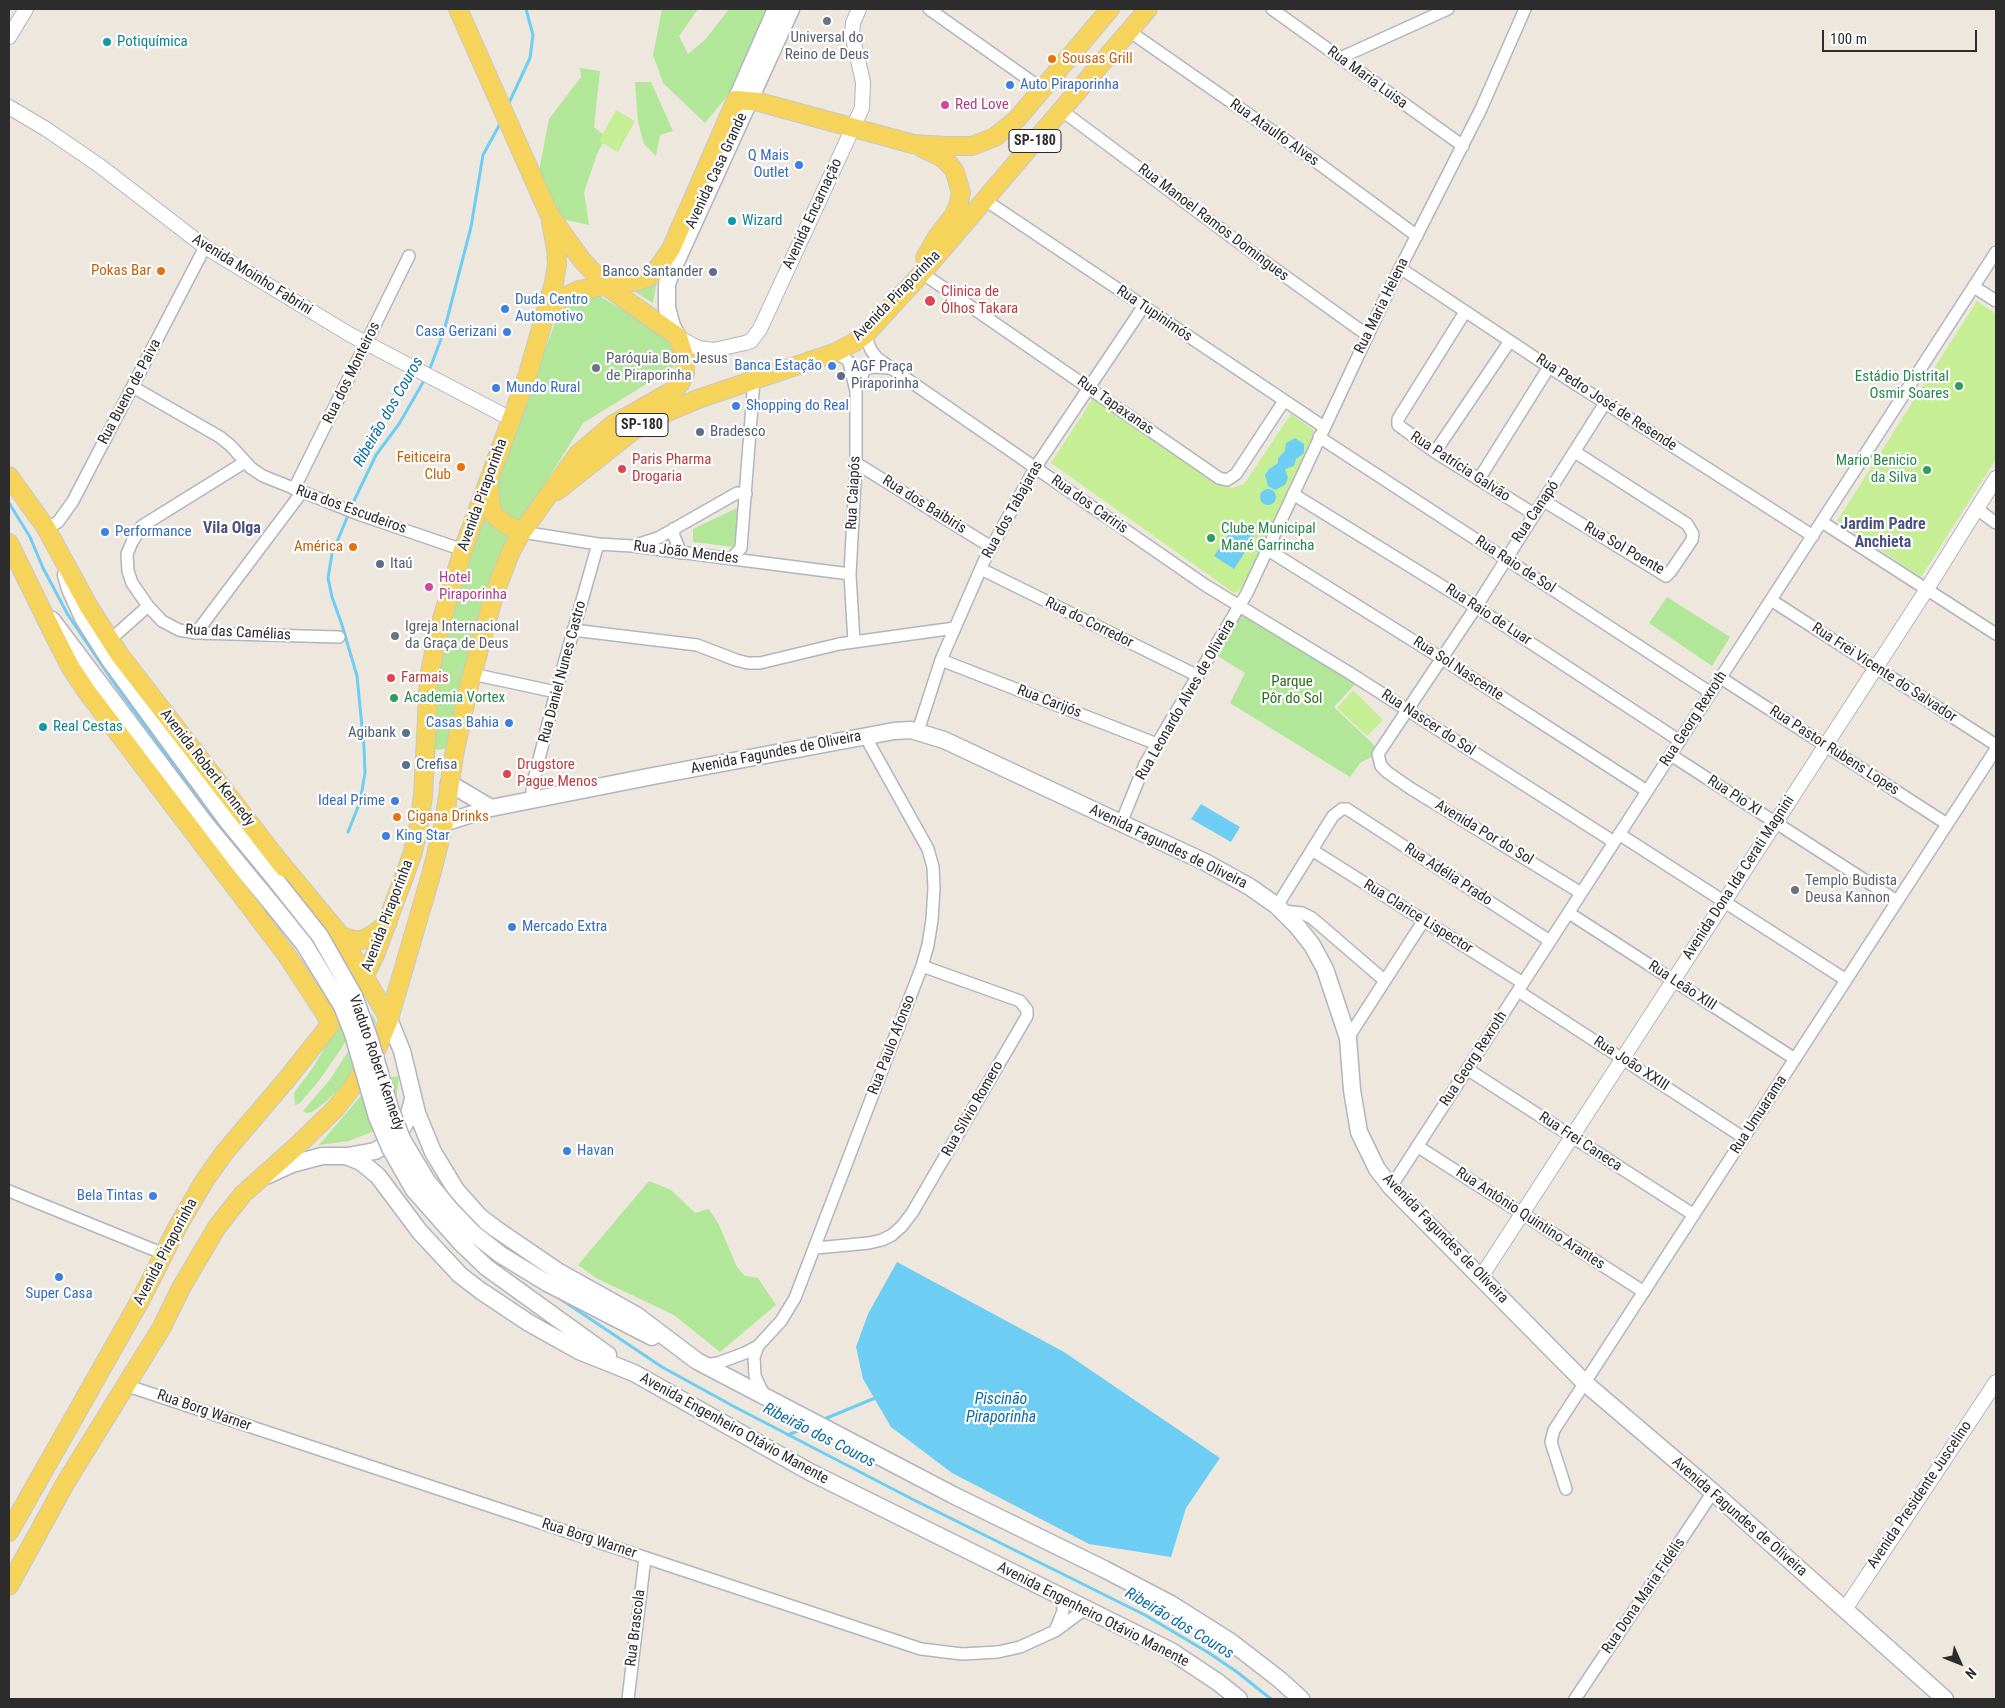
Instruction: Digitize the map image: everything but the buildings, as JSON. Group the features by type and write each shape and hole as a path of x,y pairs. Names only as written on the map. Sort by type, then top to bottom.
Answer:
{"main road":[{"path":"458,9 550,214 581,259 606,286 678,337"},
{"name":"Avenida Casa Grande","path":"678,337 672,326 667,308 667,284 743,101 776,9"},
{"name":"Avenida Casa Grande","path":"606,286 647,278 664,262 743,101 791,9"},
{"name":"SP-180","path":"743,101 854,127 914,144 962,147 988,141 1009,127 1110,9"},
{"name":"Avenida Piraporinha","path":"546,498 645,423 677,406 834,353 855,342 865,334 922,274 1148,9"},
{"path":"914,144 941,157 950,165 955,172 961,192 961,198 954,215 930,246 925,258 922,274"},
{"name":"Avenida Piraporinha","path":"9,1532 141,1299 178,1226 203,1183 224,1153 330,1025 364,977 388,922 418,831 423,796 429,678 438,632 463,550 528,374 547,312 557,264 550,214"},
{"path":"547,312 572,292 606,286"},
{"name":"Avenida Piraporinha","path":"9,1586 66,1482 162,1327 181,1288 217,1227 232,1207 259,1180 336,1108 376,1051 389,1019 444,823 459,729 472,674 502,572 522,532 578,454 620,419 661,398 680,384 686,366 683,349 678,337"},
{"name":"Avenida Robert Kennedy","path":"9,476 46,528 63,563 110,640 158,706 278,860 336,929 389,1019 404,1059 413,1096"},
{"path":"489,478 491,507 494,515 505,524 522,532"},
{"path":"9,543 71,668 87,692 286,954 326,1015 330,1025"},
{"name":"Viaduto Robert Kennedy","path":"63,563 70,589 83,618 97,642 228,822 304,914 330,950 360,1011 396,1126 431,1187 456,1215 488,1245 547,1283 687,1355"},
{"name":"Viaduto Robert Kennedy","path":"38,600 204,822 300,939 334,991 353,1034 383,1135 414,1190 438,1219 486,1267 634,1373"},
{"name":"Avenida Fagundes de Oliveira","path":"444,823 491,808 653,776 865,736 905,730 918,731 944,740 1121,822 1205,862 1250,887 1280,908 1297,926 1312,945 1325,969 1348,1038 1352,1090 1360,1132 1377,1169 1391,1187 1585,1383 1712,1492 1945,1699"},
{"path":"449,783 491,808"},
{"path":"286,954 302,953 316,946 324,937 336,929 354,940 362,940 374,934 388,922"},
{"path":"413,1096 420,1122 433,1152 447,1178 461,1197 480,1217 559,1272 636,1315 687,1355 705,1365 955,1496 1171,1604 1231,1642 1301,1699"},
{"path":"346,1156 366,1154 389,1143 408,1118 413,1096"},
{"path":"387,1187 390,1168 402,1153 418,1148 433,1152"},
{"name":"Avenida Engenheiro Otávio Manente","path":"259,1180 292,1164 314,1157 346,1156 368,1167 387,1187 420,1232 460,1275 529,1324 566,1344 634,1373 791,1462 1171,1651 1219,1683 1239,1699"}],"street":[{"path":"9,37 26,9"},
{"name":"Avenida Encarnação","path":"678,337 698,348 714,350 739,346 754,337 763,324 854,127 863,100 863,82 852,42 853,23 859,9"},
{"path":"929,9 1042,89"},
{"name":"Rua Maria Luisa","path":"1272,9 1463,146"},
{"path":"1340,58 1448,9"},
{"name":"Rua Maria Helena","path":"1240,605 1268,550 1400,268 1463,146 1525,9"},
{"name":"Rua Ataulfo Alves","path":"1129,31 1314,160 1417,236"},
{"name":"Avenida Moinho Fabrini","path":"9,107 46,129 100,166 205,247 366,343 511,419"},
{"name":"Rua Manoel Ramos Domingues","path":"1061,110 1367,336"},
{"name":"Rua Tupinimós","path":"985,200 1284,401 1322,432"},
{"name":"Rua Bueno de Paiva","path":"46,528 58,522 68,509 133,388 205,247"},
{"name":"Rua Georg Rexroth","path":"1391,1187 1996,252"},
{"name":"Rua dos Monteiros","path":"196,633 298,490 366,343 409,256"},
{"name":"Rua Pedro José de Resende","path":"1400,268 1548,367 1813,536"},
{"name":"Rua Tapaxanas","path":"922,274 1224,480 1232,478 1236,474 1284,401"},
{"path":"1974,287 1996,301"},
{"name":"Rua dos Tabajaras","path":"918,731 941,660 991,548 1036,468 1143,307"},
{"name":"Rua Patrícia Galvão","path":"1465,312 1398,419 1398,426 1435,452 1534,514"},
{"name":"Rua dos Cariris","path":"865,334 871,350 877,358 890,368 1205,585 1240,605"},
{"path":"1435,452 1510,341"},
{"name":"Rua Caiapós","path":"834,353 849,362 856,391 856,463 850,574 854,642"},
{"path":"856,391 865,369 874,367 890,368"},
{"path":"1479,479 1548,367"},
{"path":"731,559 741,548 754,380"},
{"name":"Rua dos Escudeiros","path":"133,388 220,437 245,462 263,476 358,514 463,550"},
{"name":"Rua Canapó","path":"1387,772 1381,766 1378,754 1476,607 1534,514 1576,452 1605,403"},
{"name":"Rua Raio de Sol","path":"1322,432 1506,558 1711,693"},
{"name":"Rua Sol Poente","path":"1544,501 1666,576 1692,540 1693,534 1687,524 1576,452"},
{"name":"Rua das Camélias","path":"245,462 149,520 138,531 127,554 128,570 132,583 148,606 170,627 196,633 339,636"},
{"name":"Rua dos Baibiris","path":"856,463 991,548"},
{"name":"Avenida Dona Ida Cerati Magnini","path":"1480,1278 1876,668 1996,478"},
{"path":"632,546 645,543 674,529 736,492 746,494"},
{"name":"Rua Raio de Luar","path":"1293,494 1476,607 1680,741"},
{"path":"1977,509 1996,522"},
{"path":"1822,522 1996,634"},
{"path":"674,529 674,536 681,553"},
{"name":"Rua João Mendes","path":"522,532 598,544 632,546 850,574"},
{"name":"Rua Daniel Nunes Castro","path":"532,801 532,787 556,692 598,544"},
{"path":"741,548 750,561"},
{"name":"Rua Sol Nascente","path":"1268,550 1441,658 1647,791"},
{"name":"Rua do Corredor","path":"981,569 1198,676"},
{"name":"Rua Frei Vicente do Salvador","path":"1771,600 1996,747"},
{"name":"Rua Leonardo Alves de Oliveira","path":"1121,822 1142,771 1240,605"},
{"name":"Rua Nascer do Sol","path":"1240,605 1407,710 1724,902 1846,980"},
{"path":"110,640 148,606"},
{"path":"573,630 697,645 748,663 760,663 854,642 955,628"},
{"name":"Rua Carijós","path":"941,660 1157,744"},
{"path":"472,674 556,692"},
{"name":"Rua Pastor Rubens Lopes","path":"1720,678 1947,824"},
{"name":"Rua Paulo Afonso","path":"705,1365 730,1359 758,1346 781,1321 790,1307 816,1248 922,966 932,920 933,867 928,849 865,736"},
{"name":"Rua Umuarama","path":"1566,1489 1551,1442 1551,1436 1996,747"},
{"name":"Rua Pio XI","path":"1671,755 1897,901"},
{"name":"Avenida Por do Sol","path":"1387,772 1581,893"},
{"name":"Rua Adélia Prado","path":"1312,850 1333,816 1342,809 1347,809 1550,941"},
{"path":"1312,850 1280,908 1302,913 1312,918 1384,980"},
{"name":"Rua Clarice Lispector","path":"1312,850 1424,920 1520,987"},
{"name":"Rua Leão XIII","path":"1569,912 1795,1059"},
{"path":"1348,1038 1424,920"},
{"name":"Rua Sílvio Romero","path":"816,1248 870,1243 882,1240 892,1235 902,1226 912,1213 1027,1016 1027,1010 1020,1001 922,966"},
{"name":"Rua João XXIII","path":"1520,987 1622,1059 1744,1138"},
{"name":"Rua Frei Caneca","path":"1467,1069 1694,1216"},
{"name":"Rua Antônio Quintino Arantes","path":"1417,1146 1644,1292"},
{"path":"9,1191 164,1254"},
{"path":"758,1346 754,1357 755,1376 764,1395"},
{"name":"Avenida Presidente Juscelino","path":"1845,1609 1996,1382"},
{"name":"Rua Borg Warner","path":"125,1385 645,1558 757,1593 908,1646 962,1654 998,1652 1020,1647 1055,1631 1085,1609"},
{"name":"Rua Dona Maria Fidélis","path":"1575,1699 1712,1492"},
{"name":"Rua Brascola","path":"628,1699 645,1558"},
{"path":"1055,1631 1063,1611 1062,1598"}],"green space":[{"path":"662,9 698,9 679,36 688,54 705,40 729,9 768,9 729,94 705,123 663,83 653,55"},
{"path":"580,68 600,71 594,127 606,137 597,154 584,192 589,225 558,218 538,176 549,119 581,77"},
{"path":"635,82 651,82 673,131 660,135 656,156 644,144 638,122"},
{"path":"616,110 635,121 618,152 599,141"},
{"path":"657,281 653,303 635,292"},
{"path":"596,294 659,331 670,343 676,354 674,367 583,423 495,564 449,748 436,750 429,736 433,689 462,568 558,315 564,306 579,295"},
{"name":"Estádio Distrital Osmir Soares","path":"1977,301 1996,314 1996,459 1921,577 1837,521"},
{"name":"Clube Municipal Mané Garrincha","path":"1093,398 1221,485 1232,488 1244,484 1291,414 1315,431 1243,587 1238,592 1234,593 1051,463"},
{"path":"739,507 734,547 693,542 693,529"},
{"path":"1667,597 1730,637 1712,666 1649,623"},
{"name":"Parque Pôr do Sol","path":"1242,613 1359,680 1334,707 1375,746 1374,756 1361,762 1350,777 1230,703 1245,673 1216,655"},
{"path":"1353,690 1383,720 1367,736 1337,708"},
{"path":"362,997 366,1002 366,1006 343,1046 318,1082 299,1104 295,1105 294,1093 312,1069 328,1042"},
{"path":"372,1014 376,1022 365,1049 344,1083 327,1101 312,1112 306,1113 303,1111 331,1078"},
{"path":"399,1076 396,1100 374,1131 349,1141 319,1145 364,1092 388,1078"},
{"path":"649,1181 671,1190 695,1213 709,1209 719,1225 737,1267 745,1276 758,1278 776,1305 720,1352 674,1315 598,1279 578,1265"}],"water":[{"path":"1295,438 1304,444 1304,453 1296,459 1294,466 1285,469 1288,478 1285,485 1275,490 1268,486 1265,475 1269,469 1278,463 1278,458 1285,451 1286,443"},
{"path":"1268,489 1276,497 1268,505 1260,497"},
{"path":"1236,524 1255,537 1234,569 1214,556"},
{"path":"1201,804 1240,827 1231,842 1191,819"},
{"name":"Piscinão Piraporinha","path":"897,1262 1064,1352 1220,1458 1186,1508 1171,1557 1089,1544 952,1473 891,1427 863,1379 856,1347 868,1314"}],"waterway":[{"name":"Ribeirão dos Couros","path":"508,105 530,58 533,35 526,9"},
{"name":"Ribeirão dos Couros","path":"429,371 444,331 471,227 483,155 501,122"},
{"name":"Ribeirão dos Couros","path":"351,507 376,455 399,424 425,379"},
{"path":"9,503 30,537 43,568 68,615 112,680 210,815 260,876"},
{"name":"Ribeirão dos Couros","path":"348,832 360,802 365,773 364,747 357,676 332,597 328,578 332,554 349,513"},
{"name":"Ribeirão dos Couros","path":"556,1296 662,1367 733,1406 912,1499 1145,1615 1209,1653 1271,1699"},
{"path":"822,1420 875,1398"},
{"path":"788,1435 810,1426"}],"place":[{"name":"Universal do Reino de Deus","path":"827,21"},
{"name":"Potiquímica","path":"107,42"},
{"name":"Sousas Grill","path":"1052,59"},
{"name":"Auto Piraporinha","path":"1010,85"},
{"name":"Red Love","path":"945,105"},
{"name":"Q Mais Outlet","path":"799,165"},
{"name":"Wizard","path":"732,221"},
{"name":"Pokas Bar","path":"161,271"},
{"name":"Banco Santander","path":"713,272"},
{"name":"Clinica de Ólhos Takara","path":"930,301"},
{"name":"Duda Centro Automotivo","path":"505,309"},
{"name":"Casa Gerizani","path":"507,332"},
{"name":"Banca Estação","path":"832,366"},
{"name":"Paróquia Bom Jesus de Piraporinha","path":"596,368"},
{"name":"AGF Praça Piraporinha","path":"841,376"},
{"name":"Estádio Distrital Osmir Soares","path":"1959,386"},
{"name":"Mundo Rural","path":"496,388"},
{"name":"Shopping do Real","path":"736,406"},
{"name":"Bradesco","path":"700,432"},
{"name":"Feiticeira Club","path":"461,467"},
{"name":"Paris Pharma Drogaria","path":"622,469"},
{"name":"Mario Benicio da Silva","path":"1927,470"},
{"name":"Performance","path":"105,532"},
{"name":"Clube Municipal Mané Garrincha","path":"1211,538"},
{"name":"América","path":"353,547"},
{"name":"Itaú","path":"380,564"},
{"name":"Hotel Piraporinha","path":"429,587"},
{"name":"Igreja Internacional da Graça de Deus","path":"395,636"},
{"name":"Farmais","path":"391,678"},
{"name":"Academia Vortex","path":"394,698"},
{"name":"Casas Bahia","path":"509,723"},
{"name":"Real Cestas","path":"43,727"},
{"name":"Agibank","path":"406,733"},
{"name":"Crefisa","path":"406,765"},
{"name":"Drugstore Pague Menos","path":"507,774"},
{"name":"Ideal Prime","path":"395,801"},
{"name":"Cigana Drinks","path":"397,817"},
{"name":"King Star","path":"386,836"},
{"name":"Templo Budista Deusa Kannon","path":"1795,890"},
{"name":"Mercado Extra","path":"512,927"},
{"name":"Havan","path":"567,1151"},
{"name":"Bela Tintas","path":"153,1196"},
{"name":"Super Casa","path":"59,1277"}],"district":[{"name":"Vila Olga","path":"232,529"},
{"name":"Jardim Padre Anchieta","path":"1883,534"}]}
